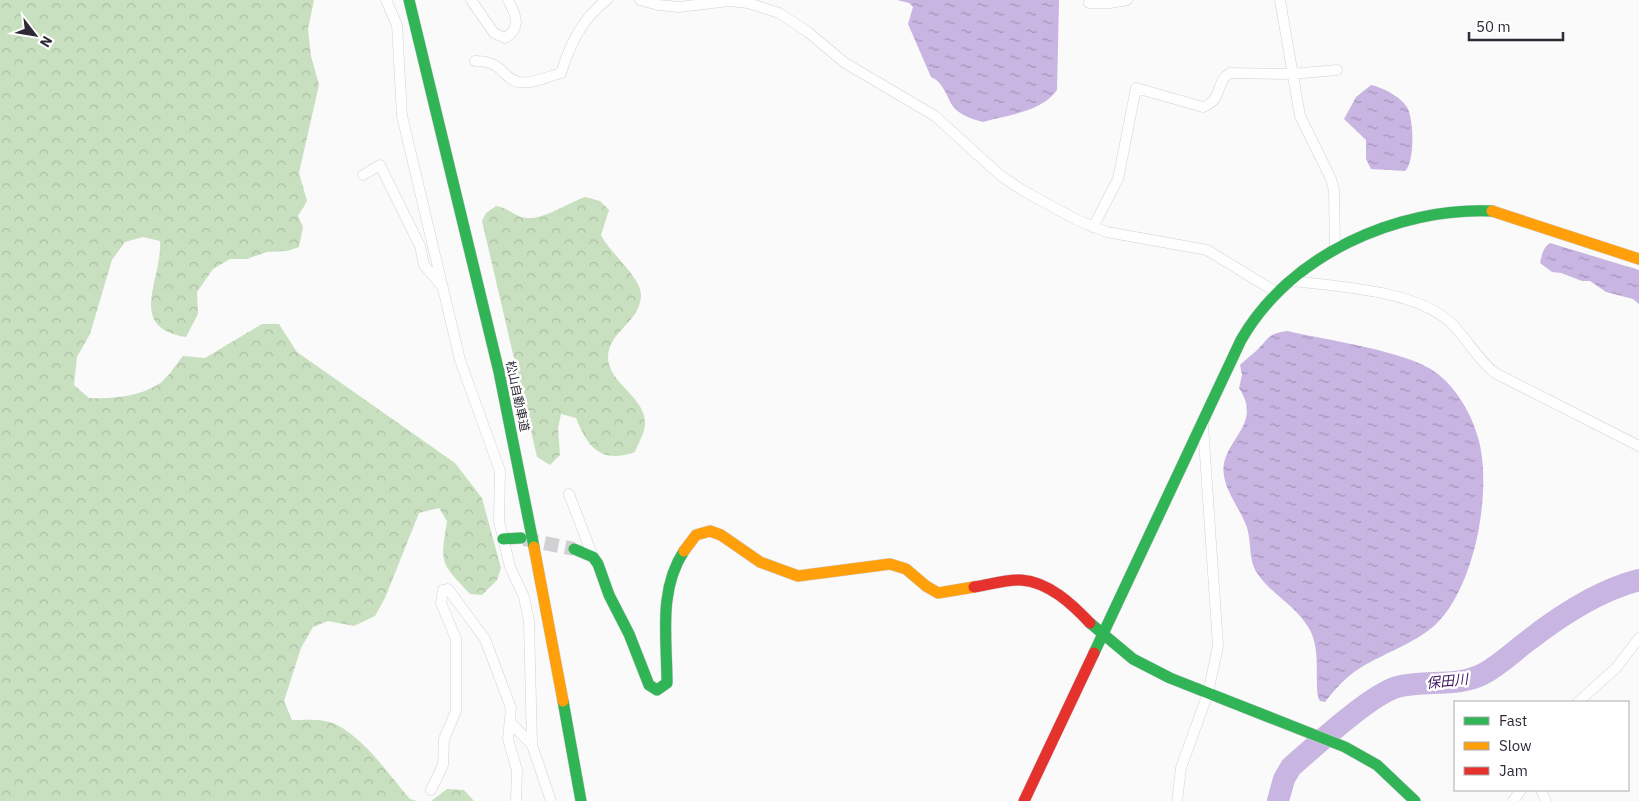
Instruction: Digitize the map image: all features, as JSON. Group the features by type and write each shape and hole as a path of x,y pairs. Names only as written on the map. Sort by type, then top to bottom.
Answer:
{"main road":[{"name":"松山自動車道","path":"409,0 499,372 552,639 581,801"},
{"path":"1024,801 1203,425 1241,340 1255,316 1276,292 1335,249 1388,225 1468,210 1493,212 1518,218 1639,259"},
{"path":"574,549 593,556 598,564 609,595 630,634 649,685 656,690 666,683 667,677 665,638 670,574 675,562 690,541 705,531 716,532 740,550 785,574 798,576 890,564 900,565 909,570 931,591 938,593 1020,580 1040,584 1072,604 1102,635 1133,659 1149,668 1346,747 1377,765 1415,801"},
{"path":"503,539 521,538"}],"street":[{"path":"386,0 397,25 402,116 460,360 499,466 499,521 510,567 527,608 532,745 551,801"},
{"path":"470,0 494,33 505,38 516,28 517,21 508,0"},
{"path":"475,61 498,66 512,79 519,82 561,73 568,49 587,18 606,0"},
{"path":"640,0 658,5 679,7 729,1 748,3 779,13 808,32 845,63 935,116 1000,175 1022,190 1093,227 1119,235 1207,250 1276,292"},
{"path":"1088,3 1127,0"},
{"path":"1280,0 1300,116 1331,178 1334,191 1335,249"},
{"path":"1093,227 1118,179 1136,88 1203,106 1211,104 1216,97 1224,76 1230,73 1292,74 1337,70"},
{"path":"363,175 380,165 420,246 424,265 443,289"},
{"path":"1293,281 1372,290 1428,309 1449,322 1482,363 1496,374 1639,446"},
{"path":"1177,801 1181,768 1208,692 1218,646 1203,425"},
{"path":"569,494 593,556"},
{"path":"431,790 443,765 444,739 456,711 456,639 441,603 443,590 448,589 485,639 511,708 508,739 517,770 516,801"},
{"path":"1579,701 1616,668 1639,638"},
{"path":"510,722 532,745"}],"green space":[{"path":"0,0 314,0 308,29 311,56 319,85 299,173 307,201 298,216 303,227 299,247 287,251 267,252 247,259 230,259 213,269 197,292 198,314 186,337 167,332 157,323 152,312 151,300 160,241 143,237 125,242 112,260 90,334 77,357 74,385 89,398 133,395 161,383 183,356 205,358 262,324 279,324 297,352 455,463 482,498 501,568 497,580 482,595 470,594 453,575 445,562 443,546 447,521 439,508 419,513 385,598 375,616 354,626 328,621 313,627 301,648 284,701 292,720 326,721 348,732 368,749 410,799 417,801 0,801"},
{"path":"585,197 600,201 609,210 601,235 636,280 640,288 640,304 631,320 613,341 609,349 608,358 614,375 640,406 644,414 645,427 635,452 613,456 597,451 591,445 576,418 561,414 558,428 560,455 550,465 537,457 482,221 486,213 496,206 521,217 528,218 545,215"},
{"path":"447,789 464,790 474,801 431,801"}],"water":[{"path":"897,0 1059,0 1057,90 1042,103 1013,115 983,122 962,114 954,108 941,85 931,77 908,24 913,7 909,3"},
{"path":"1371,85 1396,96 1407,107 1411,121 1412,150 1411,159 1405,171 1371,169 1366,159 1366,140 1344,119 1356,97"},
{"path":"1550,243 1639,270 1639,304 1633,299 1606,292 1590,281 1582,281 1561,273 1552,272 1540,263 1544,249"},
{"path":"1287,331 1388,353 1425,366 1438,374 1452,388 1469,413 1479,441 1482,462 1483,486 1477,538 1461,588 1449,609 1427,632 1355,672 1325,702 1320,701 1318,697 1316,656 1311,632 1292,607 1269,587 1254,568 1246,525 1228,489 1224,476 1224,464 1227,453 1244,424 1247,413 1246,402 1239,388 1242,375 1240,365 1268,338"}],"waterway":[{"name":"保田川","path":"1278,801 1284,779 1291,767 1343,722 1372,700 1397,687 1462,681 1483,674 1581,604 1624,584 1639,580"}],"tunnel":[{"path":"524,539 574,549"}],"traffic: fast":[{"path":"409,0 499,372 534,547"},
{"path":"1094,653 1241,340 1262,310 1287,283 1317,261 1349,242 1383,228 1419,218 1456,212 1492,211"},
{"path":"503,539 521,538"},
{"path":"574,549 593,557 598,564 609,595 629,634 649,685 657,690 667,683 667,598 670,582 684,551"},
{"path":"1090,623 1133,659 1170,678 1345,747 1377,765 1415,801"},
{"path":"563,701 581,801"}],"traffic: slow":[{"path":"1492,211 1639,259"},
{"path":"684,551 696,535 710,531 721,535 760,562 798,576 890,564 906,569 926,586 938,593 974,587"},
{"path":"534,547 563,701"}],"traffic: jam":[{"path":"974,587 1009,580 1021,580 1041,585 1059,595 1090,623"},
{"path":"1024,801 1094,653"}]}
